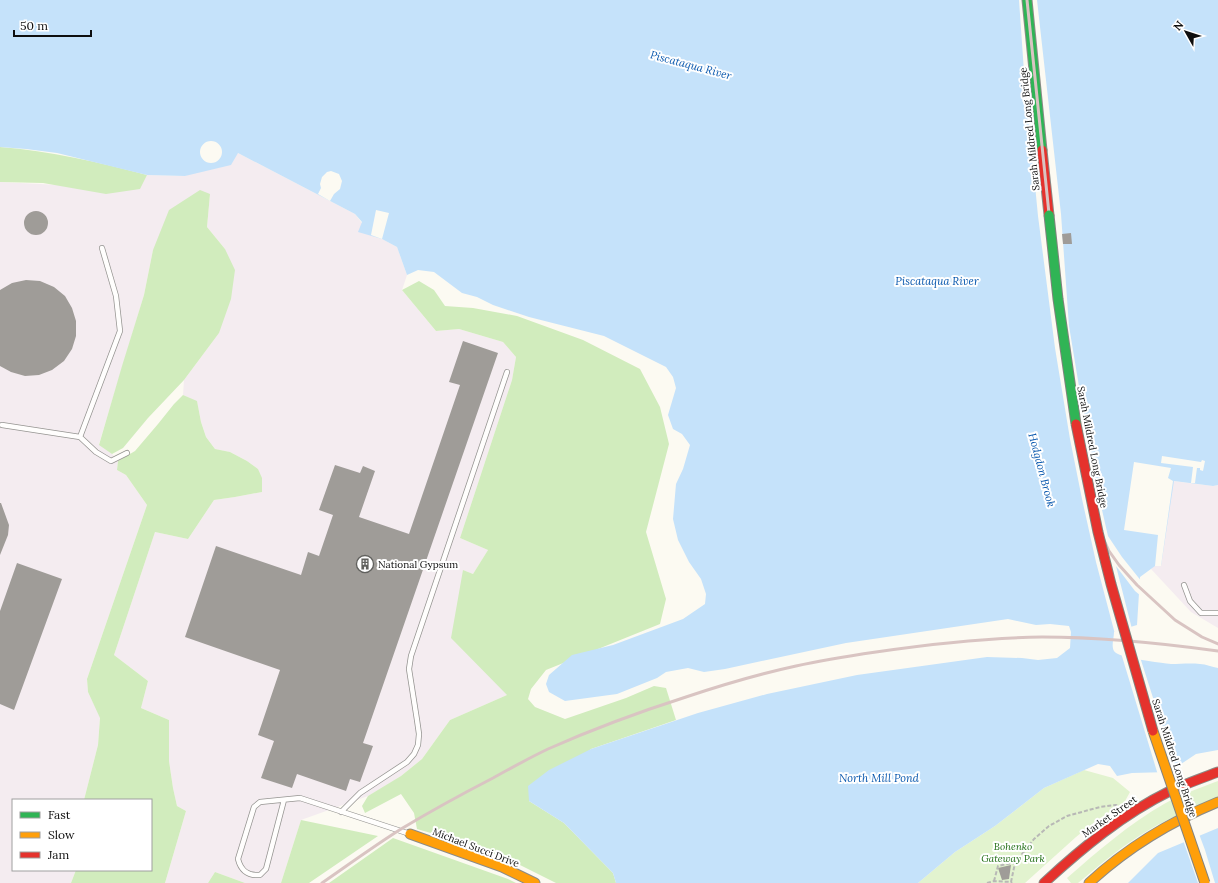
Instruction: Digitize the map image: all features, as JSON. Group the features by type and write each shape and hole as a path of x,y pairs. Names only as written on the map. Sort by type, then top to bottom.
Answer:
{"main road":[{"name":"Sarah Mildred Long Bridge","path":"1027,0 1058,299 1082,456 1111,584 1154,735 1205,883"},
{"name":"Market Street","path":"1045,883 1090,842 1127,814 1176,788 1218,772"},
{"path":"1089,883 1118,858 1148,836 1185,816 1218,802"},
{"name":"Michael Succi Drive","path":"410,834 502,867 535,883"}],"lane":[{"path":"80,437 120,331 116,296 102,248"},
{"path":"341,812 360,793 407,762 414,754 418,745 419,734 409,669 411,656 507,372"},
{"path":"1,424 80,437 96,452 111,461 127,453"},
{"path":"1184,585 1190,601 1200,613 1218,613"},
{"path":"284,800 266,869 260,875 247,873 240,866 238,859 254,807 260,802 300,798 410,834"}],"path":[{"path":"987,883 994,881 1012,882 1015,863 1034,839 1049,826 1077,813 1100,807 1116,805 1123,807"},
{"path":"994,881 998,866 1015,863"}],"shaded area":[{"name":"National Gypsum","path":"238,153 355,214 371,235 397,247 407,275 402,290 436,331 459,329 503,342 516,357 512,380 460,538 488,550 473,574 463,570 507,695 450,720 422,759 386,786 368,796 301,820 281,883 245,883 215,872 208,883 165,883 186,811 177,806 173,788 169,761 169,720 141,708 148,681 114,655 155,532 188,539 214,500 262,492 258,469 230,452 215,449 206,437 197,402 183,395 184,380 219,333 225,249 207,227 210,194 153,250 144,295 99,444 112,454 118,461 117,470 126,475 147,505 87,679 88,692 100,717 98,745 84,799 12,799 12,871 76,871 71,883 0,883 0,182 139,189 147,175 185,176"},
{"path":"1173,481 1213,486 1218,485 1218,628 1191,612 1151,569 1155,565"}],"green space":[{"path":"0,147 37,151 74,158 147,175 140,189 106,194 43,183 0,182"},
{"path":"200,190 210,194 207,227 225,249 235,270 231,299 219,333 184,380 148,418 123,448 112,454 99,445 144,295 153,250 169,210"},
{"path":"419,281 434,290 445,306 473,308 517,316 583,340 640,369 660,407 669,444 646,532 666,599 660,624 546,670 531,689 528,699 535,707 565,719 626,698 654,686 666,688 676,720 591,749 529,801 564,823 613,873 616,883 556,883 516,863 472,845 417,829 414,813 401,794 365,813 362,806 368,796 401,776 422,759 450,720 507,695 451,638 463,570 473,574 488,550 460,538 512,380 516,357 503,342 459,329 436,331 402,290"},
{"path":"183,395 197,401 201,422 206,437 215,449 230,452 258,469 262,478 262,492 214,500 188,539 155,532 114,655 148,681 141,708 169,720 169,761 173,788 177,806 186,811 165,883 71,883 76,871 152,871 152,799 84,799 98,745 100,718 88,692 87,679 147,505 126,475 117,470 118,461 135,451"},
{"name":"Bohenko Gateway Park","path":"1084,770 1113,778 1130,792 1124,803 1097,820 1025,883 918,883 955,852 995,826 1044,788"},
{"path":"1218,781 1218,798 1157,825 1112,855 1078,883 1071,883 1067,878 1114,838 1138,820 1177,797"},
{"path":"301,820 378,836 309,883 281,883"},
{"path":"393,838 508,879 516,883 329,883"},
{"path":"215,872 245,883 208,883"}],"water":[{"name":"Piscataqua River","path":"0,0 1218,0 1218,485 1213,486 1174,481 1161,566 1155,566 1140,577 1137,625 1114,632 1113,649 1117,654 1131,658 1171,664 1202,664 1218,668 1218,750 1196,754 1169,772 1132,773 1117,776 1110,766 1098,764 1044,788 995,826 955,852 918,883 616,883 613,873 564,823 529,801 528,786 549,770 591,749 698,713 767,694 857,675 987,657 1038,660 1057,658 1070,648 1071,632 1069,626 1050,624 1036,625 1008,619 846,643 725,669 704,672 688,668 666,672 657,678 617,694 565,701 549,692 546,684 549,675 572,655 613,645 683,619 705,604 706,594 701,579 689,562 678,540 673,519 676,484 683,469 690,445 682,434 673,429 668,415 676,388 673,377 666,367 604,336 529,317 493,305 477,297 462,293 434,272 418,270 407,275 397,247 382,239 358,232 362,222 355,214 238,153 231,165 185,176 147,175 57,153 0,147"},
{"path":"1218,828 1218,883 1128,883 1158,853"}],"pier":[{"path":"1019,0 1037,0 1061,214 1069,326 1093,471 1108,536 1122,557 1142,582 1141,596 1135,591 1116,566 1132,629 1116,634 1116,638 1096,562 1082,499 1070,439 1055,348 1038,216 1024,72"},
{"path":"211,141 219,144 222,152 219,160 211,163 203,160 200,152 203,144"},
{"path":"331,171 339,174 342,181 340,189 334,194 330,201 318,194 321,188 320,184 322,177 327,172"},
{"path":"376,210 389,213 382,239 371,235"},
{"path":"1162,456 1201,462 1202,460 1205,461 1203,471 1200,470 1200,468 1197,468 1195,483 1191,483 1193,467 1161,463"},
{"path":"1134,462 1171,468 1168,478 1173,481 1161,566 1155,566 1158,535 1124,530"},
{"path":"1121,653 1140,657 1176,770 1169,774 1158,775"},
{"path":"1199,834 1215,883 1198,883 1183,840"}],"building":[{"path":"36,211 44,215 48,223 44,231 36,235 28,231 24,223 28,215"},
{"path":"1071,233 1072,244 1063,244 1062,234"},
{"path":"26,280 40,281 54,287 65,296 72,308 76,321 76,336 72,349 64,361 52,370 39,375 25,376 11,372 0,366 0,290 12,283"},
{"name":"National Gypsum","path":"463,341 498,353 363,743 373,746 360,782 350,779 346,791 297,774 292,788 261,778 274,741 258,735 280,670 185,637 216,546 301,575 308,552 319,556 333,515 319,510 335,465 360,473 363,466 375,471 359,517 409,534 460,385 449,382"},
{"path":"0,503 9,525 8,535 0,555"},
{"path":"17,563 62,579 14,710 0,704 0,611"},
{"path":"1011,865 1009,879 1002,880 998,868"}],"railway":[{"path":"1027,0 1058,301 1082,457 1097,522 1109,551 1137,585 1175,620 1202,637 1218,644"},
{"path":"322,883 412,822 548,749 651,709 713,688 768,673 796,666 856,655 959,642 1000,639 1042,637 1108,639 1218,651"}],"traffic: fast":[{"path":"1027,0 1042,150"},
{"path":"1049,215 1058,299 1076,424"}],"traffic: slow":[{"path":"1153,731 1205,883"},
{"path":"1089,883 1119,858 1150,836 1183,818 1218,802"},
{"path":"410,834 502,867 535,883"}],"traffic: jam":[{"path":"1042,150 1049,215"},
{"path":"1076,424 1098,532 1111,584 1153,731"},
{"path":"1044,883 1104,832 1136,810 1170,791 1218,772"}],"place":[{"name":"National Gypsum","path":"365,564"}],"water label":[{"name":"Hodgdon Brook","path":"1042,470"},
{"name":"North Mill Pond","path":"879,778"}]}
